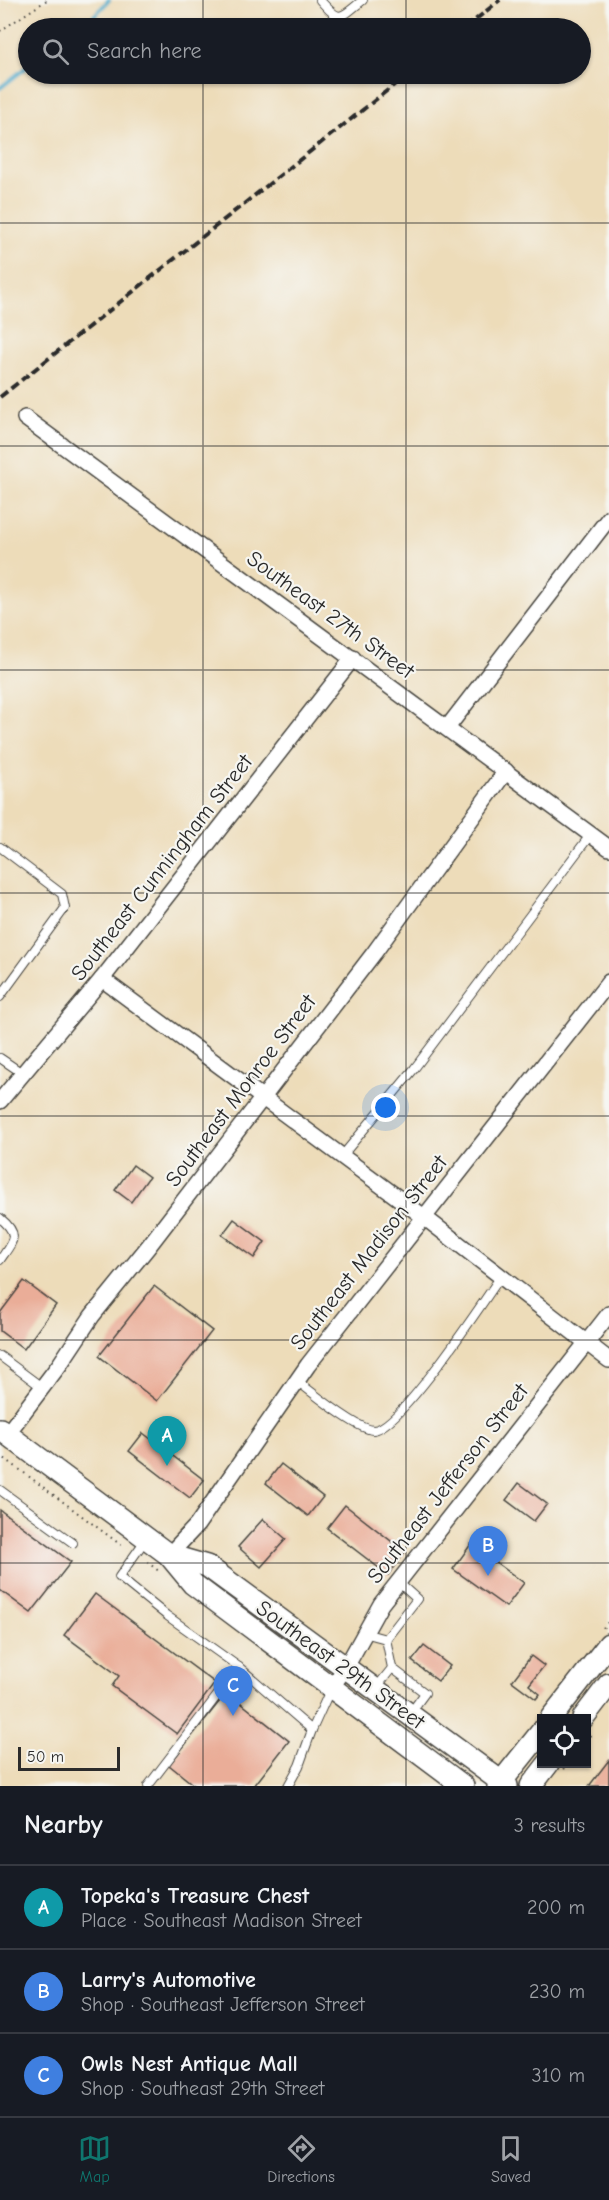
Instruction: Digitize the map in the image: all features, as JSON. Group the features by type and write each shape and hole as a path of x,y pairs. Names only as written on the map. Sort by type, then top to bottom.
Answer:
{"main road":[{"name":"Southeast 29th Street","path":"4,1432 169,1555 193,1584 464,1786"},
{"name":"Southeast 29th Street","path":"169,1555 207,1566 376,1689 502,1785"},
{"path":"555,1714 609,1644"},
{"path":"587,1714 609,1684"},
{"path":"502,1785 537,1738"},
{"path":"531,1786 545,1768"}],"street":[{"name":"Southeast 27th Street","path":"25,418 609,848"},
{"path":"447,728 609,518"},
{"name":"Southeast Cunningham Street","path":"0,1101 102,979 353,658"},
{"name":"Southeast Monroe Street","path":"4,1432 43,1388 92,1316 148,1247 374,953 506,771"},
{"path":"102,979 424,1217 609,1360"},
{"name":"Southeast Madison Street","path":"169,1555 197,1525 297,1381 609,981"},
{"name":"Southeast Jefferson Street","path":"331,1688 346,1667 381,1604 609,1314"}],"lane":[{"path":"320,0 332,14 338,17 344,16 363,0"},
{"path":"342,1156 414,1069 591,834"},
{"path":"0,847 62,894 65,908 0,997"},
{"path":"0,1058 22,1073"},
{"path":"0,1218 12,1228 14,1235 13,1241 0,1260"},
{"path":"297,1381 352,1420 372,1430 378,1429 400,1412 426,1381 501,1276"},
{"path":"0,1356 43,1388"},
{"path":"0,1490 73,1542"},
{"path":"147,1538 119,1577 166,1615 239,1667 312,1730"},
{"path":"398,1582 417,1599 386,1639 392,1668 425,1693 409,1714"},
{"path":"364,1634 386,1639"},
{"path":"148,1786 239,1667"},
{"path":"376,1689 392,1668"},
{"path":"290,1785 331,1688"}],"path":[{"path":"20,18 47,0"},
{"path":"0,31 18,19"},
{"path":"0,1455 121,1545"}],"building":[{"path":"133,1165 149,1177 131,1202 115,1190"},
{"path":"234,1219 265,1242 254,1258 222,1235"},
{"path":"24,1281 56,1305 24,1349 0,1331 0,1313"},
{"path":"154,1286 212,1331 157,1401 99,1356"},
{"path":"143,1433 204,1480 190,1498 129,1451"},
{"path":"281,1464 323,1497 308,1516 266,1483"},
{"path":"519,1483 547,1504 534,1521 506,1500"},
{"path":"345,1505 405,1552 388,1575 327,1528"},
{"path":"0,1510 71,1562 31,1613 0,1590"},
{"path":"263,1519 286,1539 261,1567 238,1547"},
{"path":"471,1544 524,1583 506,1607 453,1569"},
{"path":"95,1594 215,1683 177,1734 112,1686 119,1676 64,1635"},
{"path":"424,1646 450,1666 438,1681 412,1661"},
{"path":"531,1656 544,1666 529,1685 540,1694 536,1699 512,1681"},
{"path":"227,1692 289,1741 254,1786 195,1786 169,1765"},
{"path":"609,1760 609,1786 589,1786"}],"waterway":[{"path":"92,18 109,0"},
{"path":"0,88 18,74"}],"railway":[{"path":"478,18 500,0"},
{"path":"0,397 395,84"}],"place":[{"name":"Topeka's Treasure Chest","path":"167,1466"},
{"name":"Larry's Automotive","path":"488,1576"},
{"name":"Owls Nest Antique Mall","path":"233,1716"}]}
